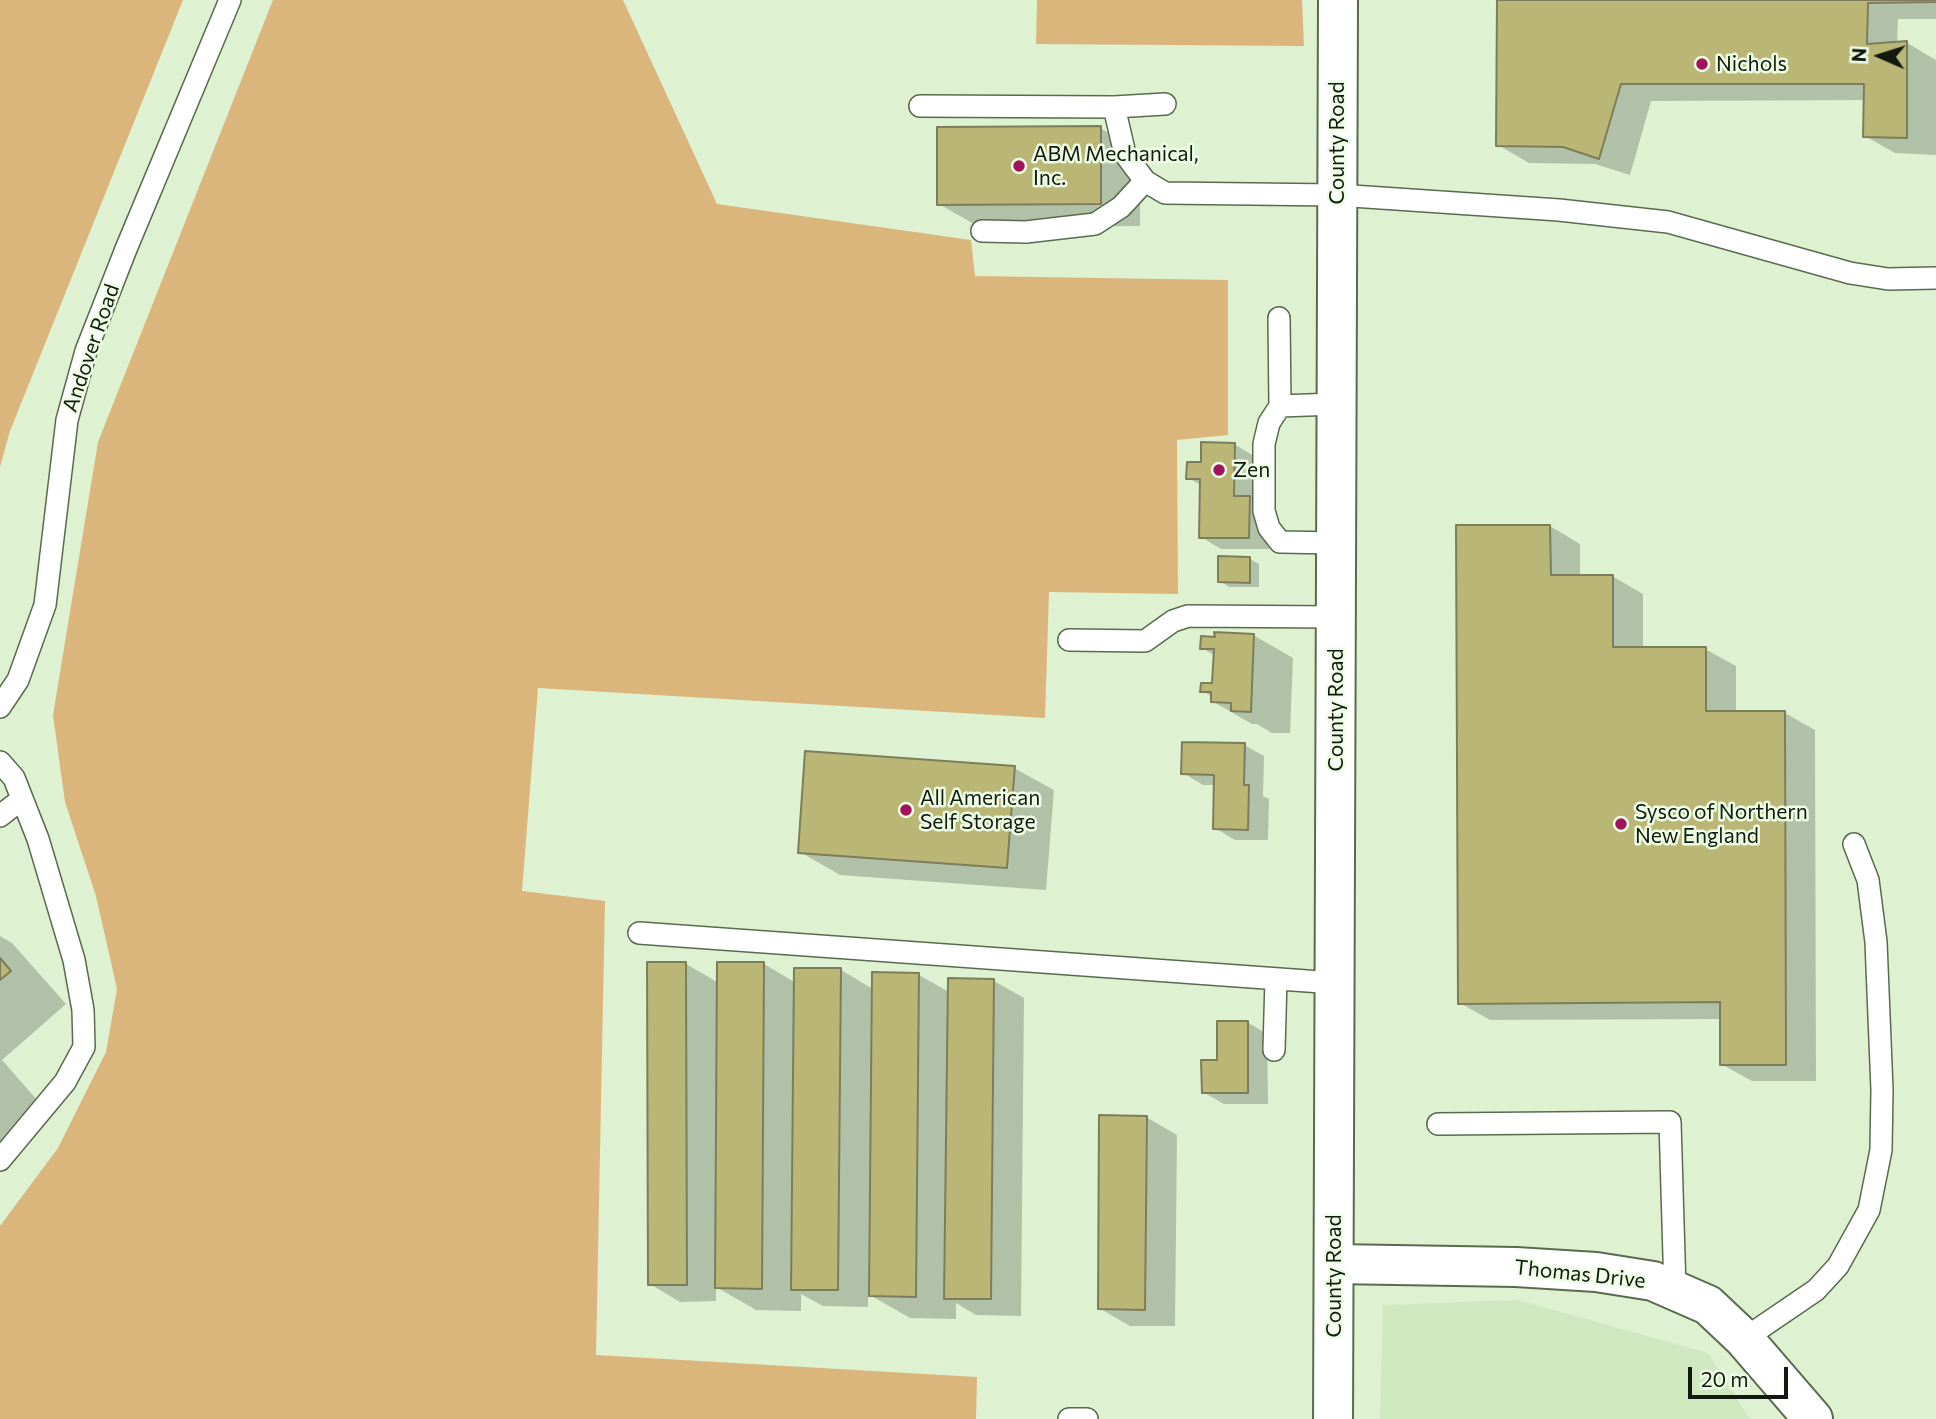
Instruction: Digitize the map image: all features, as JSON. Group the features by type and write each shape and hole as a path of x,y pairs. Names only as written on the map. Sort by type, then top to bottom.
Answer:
{"main road":[{"name":"County Road","path":"1333,1419 1338,0"},
{"name":"Thomas Drive","path":"1334,1264 1516,1267 1596,1272 1653,1281 1708,1305 1744,1339 1813,1419"}],"lane":[{"name":"Andover Road","path":"0,707 18,680 45,604 67,420 86,351 230,0"},
{"path":"920,106 1114,107 1165,104"},
{"path":"1114,107 1125,154 1145,181 1165,193 1337,195 1559,210 1668,222 1850,273 1888,279 1936,278"},
{"path":"982,231 1036,231 1095,224 1121,207 1145,181"},
{"path":"1279,318 1280,406 1269,422 1264,444 1264,511 1269,528 1280,542 1336,543"},
{"path":"1280,406 1336,404"},
{"path":"1069,640 1145,641 1173,621 1188,616 1336,617"},
{"path":"0,762 14,778 38,839 74,960 83,1010 84,1047 65,1082 0,1160"},
{"path":"0,816 22,799"},
{"path":"1744,1339 1816,1290 1838,1266 1869,1210 1881,1150 1882,1090 1876,942 1867,880 1854,844"},
{"path":"639,933 1335,983"},
{"path":"1275,1050 1276,979"},
{"path":"1438,1124 1670,1122 1675,1290"},
{"path":"1069,1419 1087,1419"}],"shaded area":[{"path":"0,0 183,0 10,431 0,467"},
{"path":"273,0 623,0 717,204 971,240 975,276 1228,280 1228,435 1177,440 1178,594 1049,592 1045,718 538,688 522,891 605,901 596,1355 977,1377 976,1419 0,1419 0,1226 58,1148 106,1052 117,989 96,896 65,802 53,715 98,442"},
{"path":"1037,0 1302,0 1304,46 1036,44"},
{"path":"1518,1300 1708,1353 1750,1419 1380,1419 1383,1305"}],"building":[{"name":"Nichols","path":"1497,0 1936,2 1868,3 1867,44 1907,41 1907,138 1863,137 1864,84 1621,84 1599,159 1563,147 1496,146"},
{"name":"ABM Mechanical, Inc.","path":"1101,126 1101,204 937,205 937,127"},
{"path":"1201,442 1235,443 1234,496 1250,496 1249,538 1199,538 1200,479 1186,479 1187,462 1201,462"},
{"name":"Sysco of Northern New England","path":"1456,525 1550,525 1551,575 1613,575 1613,647 1706,647 1706,711 1785,711 1786,1065 1720,1065 1720,1002 1458,1004"},
{"path":"1218,556 1250,557 1250,583 1218,582"},
{"path":"1214,632 1254,634 1251,712 1231,711 1231,703 1211,702 1211,692 1200,692 1201,683 1212,683 1214,649 1200,649 1201,636 1215,637"},
{"path":"1182,742 1245,743 1244,785 1249,785 1248,830 1213,829 1214,775 1181,774"},
{"name":"All American Self Storage","path":"805,751 1015,766 1007,868 798,853"},
{"path":"0,958 11,971 0,980"},
{"path":"647,962 686,962 687,1285 648,1285"},
{"path":"717,962 764,962 762,1289 715,1288"},
{"path":"794,968 841,968 838,1290 791,1290"},
{"path":"872,972 919,973 916,1297 869,1296"},
{"path":"948,978 994,979 991,1299 944,1299"},
{"path":"1217,1021 1248,1021 1248,1093 1202,1093 1201,1060 1217,1060"},
{"path":"1099,1115 1147,1116 1145,1310 1098,1309"}],"place":[{"name":"Nichols","path":"1702,64"},
{"name":"ABM Mechanical, Inc.","path":"1019,166"},
{"name":"Zen","path":"1219,470"},
{"name":"All American Self Storage","path":"906,810"},
{"name":"Sysco of Northern New England","path":"1621,824"}]}
